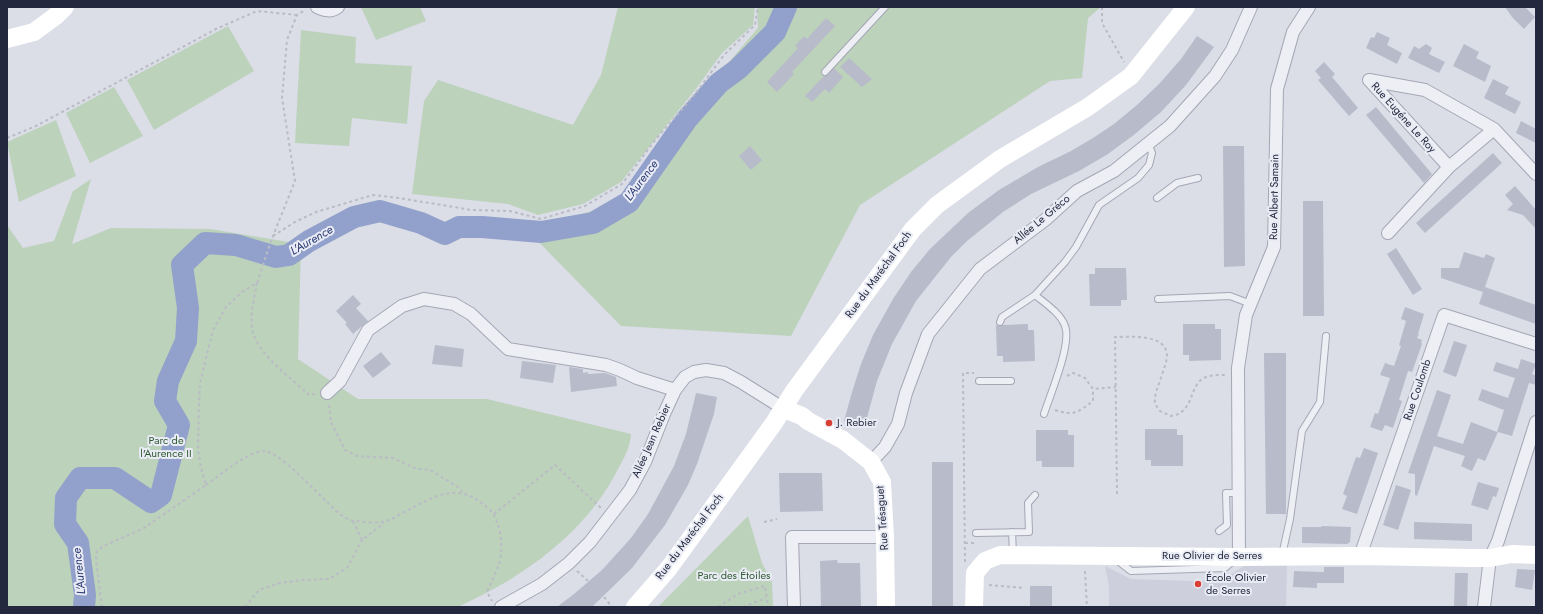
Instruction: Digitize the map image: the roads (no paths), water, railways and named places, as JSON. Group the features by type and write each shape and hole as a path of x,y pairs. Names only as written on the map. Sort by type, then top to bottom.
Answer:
{"street":[{"path":"7,39 34,32 57,15 65,7"},
{"path":"317,7 327,11 338,7"},
{"name":"Rue du Maréchal Foch","path":"635,607 669,568 784,409 794,391 913,229 937,205 1000,159 1088,107 1131,76 1186,7"},
{"name":"Allée Le Gréco","path":"871,462 885,446 898,424 906,393 928,334 980,269 1045,220 1077,191 1114,171 1170,126 1215,76 1232,50 1251,7"},
{"name":"Rue Albert Samain","path":"1239,557 1240,493 1238,368 1246,315 1274,247 1277,89 1293,32 1309,7"},
{"name":"Rue Eugéne Le Roy","path":"1449,167 1369,80 1425,90 1494,128 1536,174"},
{"path":"1388,233 1449,167 1494,128"},
{"path":"327,393 340,381 368,330 402,306 424,299 454,304 471,314 508,349 606,365 637,378 675,390"},
{"name":"Rue Coulomb","path":"1360,556 1444,315 1536,344"},
{"name":"Allée Jean Rebier","path":"497,604 542,584 568,563 590,542 630,490 645,462 675,390 685,377 694,372 715,370 741,382 784,409"},
{"name":"Rue Trésaguet","path":"784,409 802,416 812,424 843,440 871,462 882,482 885,537 886,607"},
{"path":"1484,607 1490,558 1498,541 1536,422"},
{"path":"794,607 792,537 885,537"},
{"name":"Rue Olivier de Serres","path":"974,607 975,573 985,561 1000,555 1239,557 1360,556 1490,558 1512,554 1536,555"}],"lane":[{"path":"825,72 885,7"},
{"path":"1000,322 1002,317 1035,295 1065,262 1076,247 1099,205 1138,178 1149,165 1152,153 1148,144"},
{"path":"1157,198 1177,183 1198,178"},
{"path":"1035,295 1059,316 1066,327 1066,338 1062,361 1044,414"},
{"path":"1158,299 1230,296 1251,304"},
{"path":"1282,556 1290,520 1302,431 1320,402 1326,336"},
{"path":"979,381 1011,381"},
{"path":"1219,531 1227,525 1226,493 1240,493"},
{"path":"976,532 1029,532 1028,503 1035,495"},
{"path":"1012,532 1013,555"}],"waterway":[{"name":"L'Aurence","path":"84,607 85,595 78,543 65,524 66,498 80,478 115,478 151,502 161,495 179,425 165,401 168,381 186,341 188,308 182,265 205,243 236,245 276,257 289,255 309,241 354,217 380,211 421,223 445,234 459,227 482,227 541,232 593,223 629,202 687,119 719,83 738,69 775,32 786,7"}],"place":[{"name":"J. Rebier","path":"829,423"},
{"name":"École Olivier de Serres","path":"1198,584"}],"park label":[{"name":"Parc de l'Aurence II","path":"166,447"},
{"name":"Parc des Étoiles","path":"734,576"}]}
